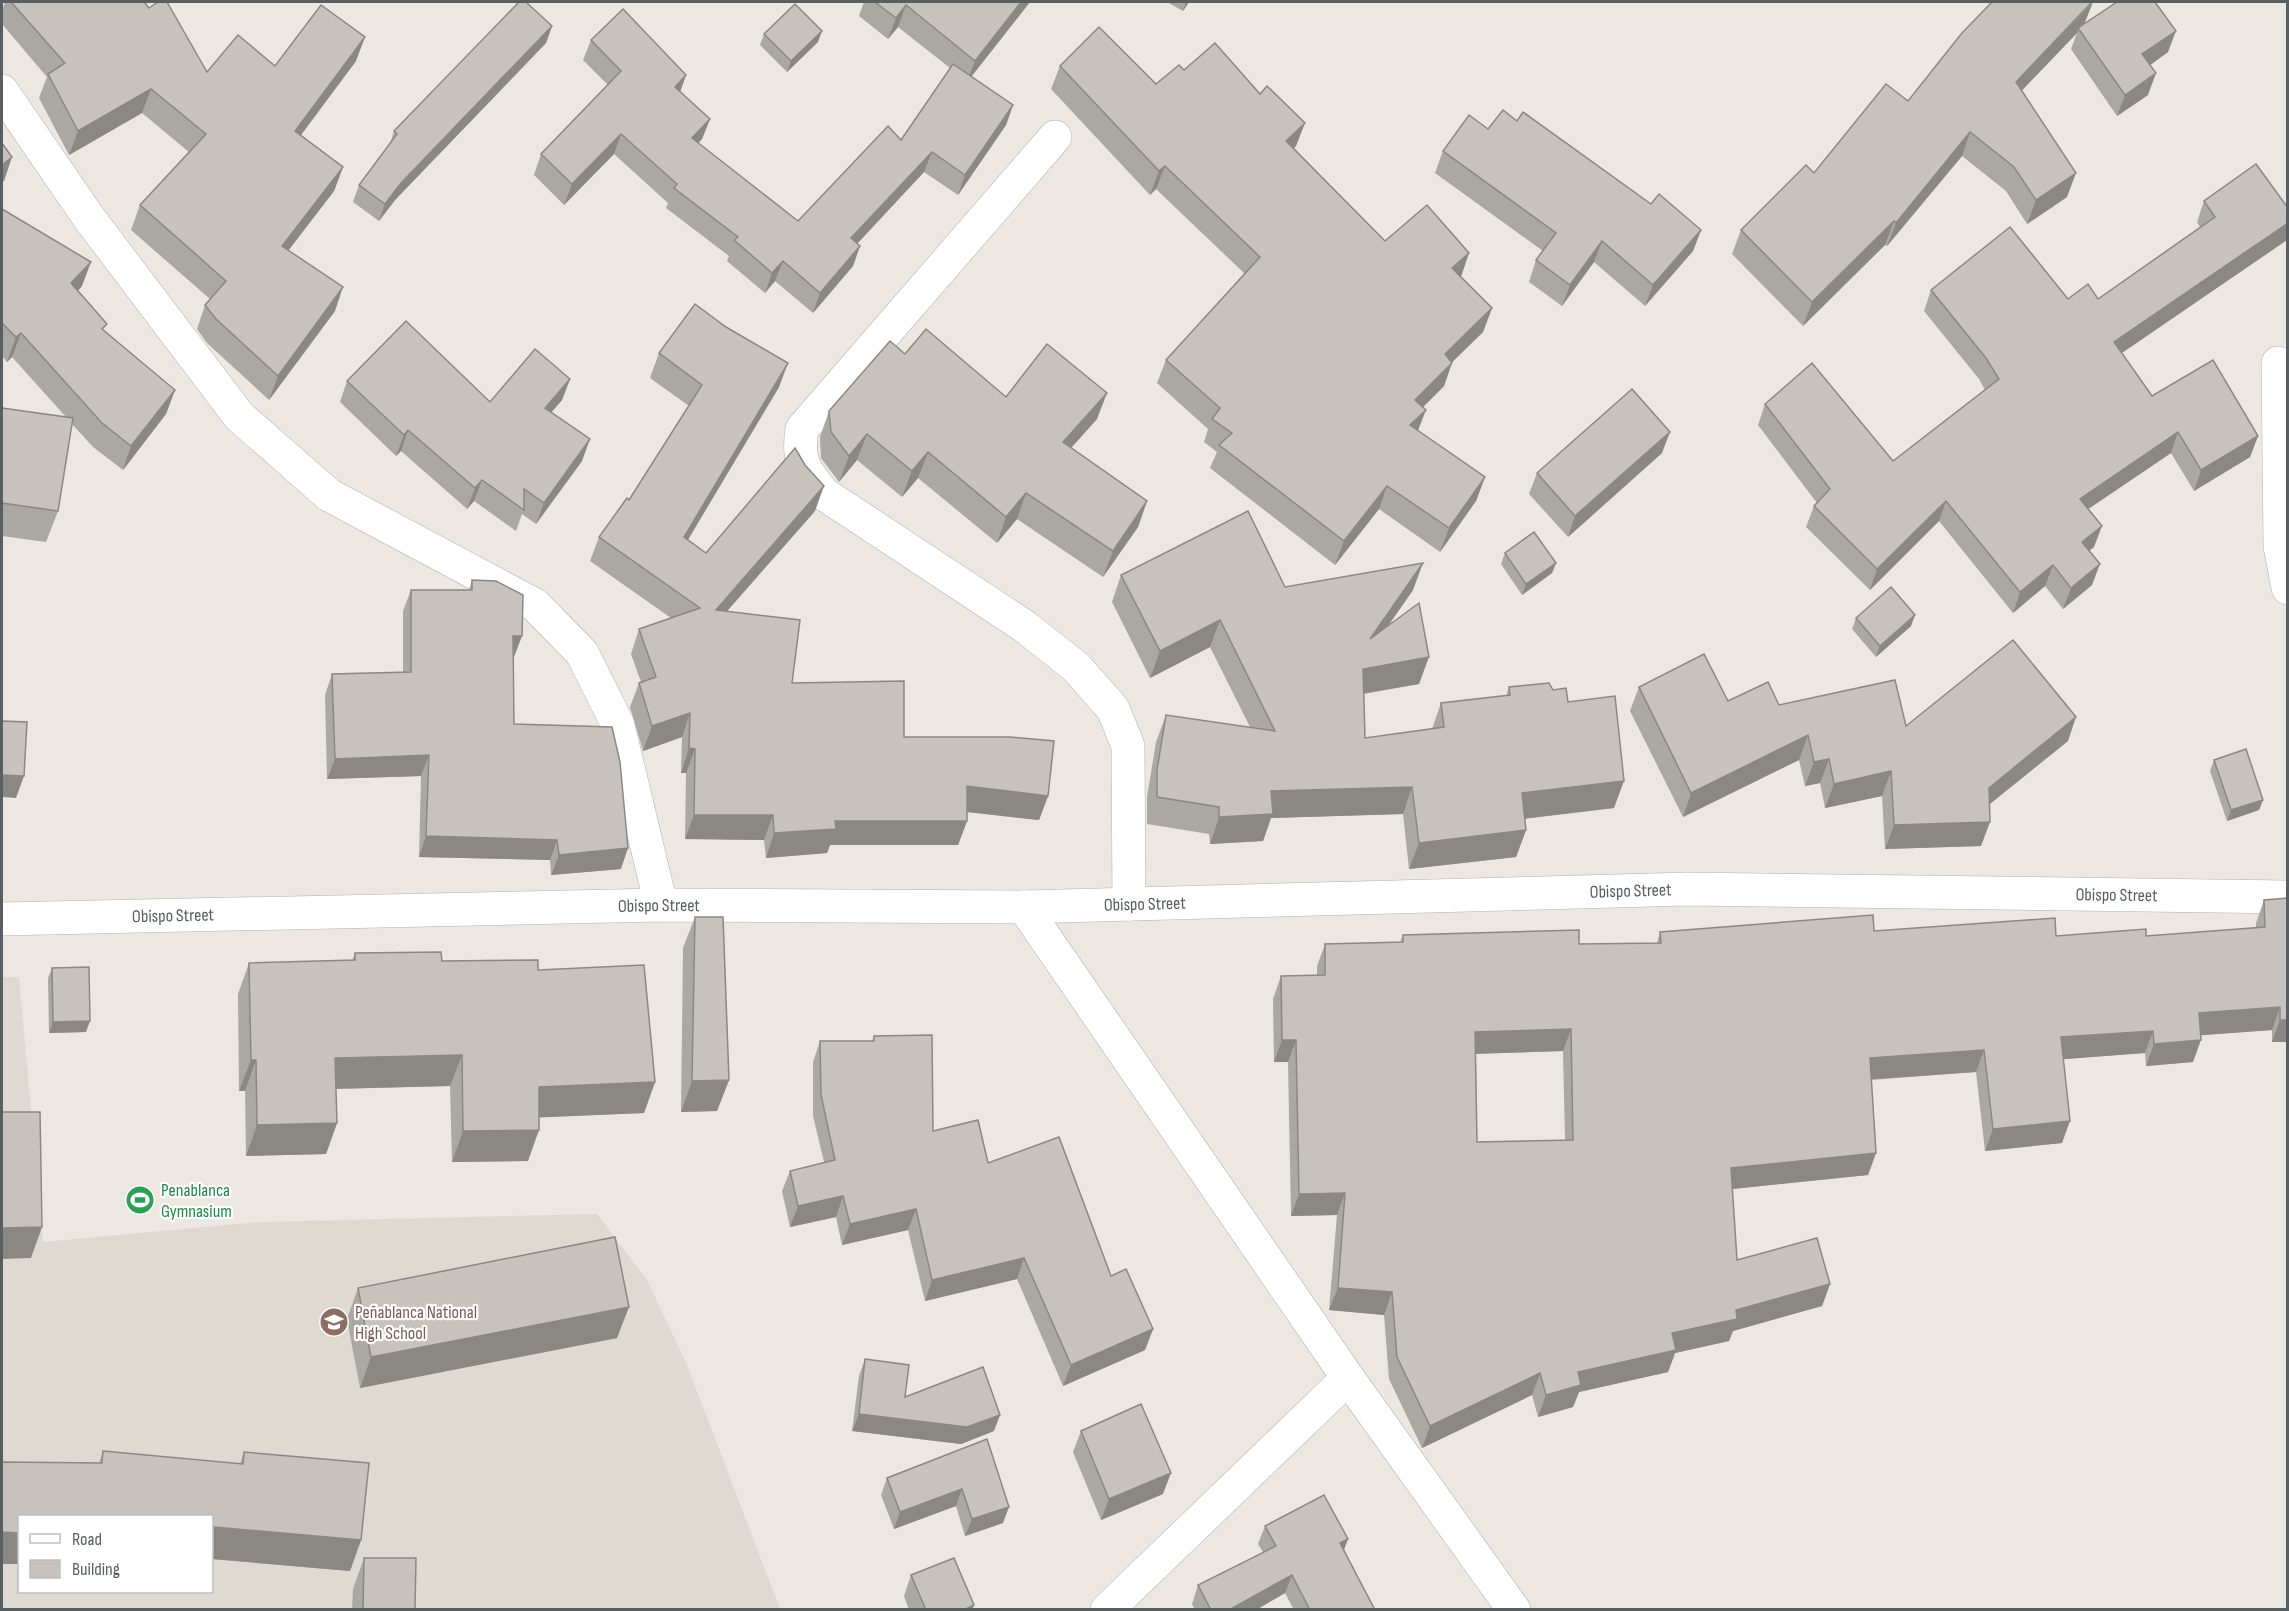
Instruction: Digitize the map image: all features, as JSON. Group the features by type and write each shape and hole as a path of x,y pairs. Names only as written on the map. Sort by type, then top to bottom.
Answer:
{"street":[{"path":"2,91 89,218 239,416 329,495 535,604 582,654 618,725 661,905"},
{"path":"1055,137 802,429 798,452 805,471 824,494 1024,626 1076,667 1113,709 1128,746 1129,904"},
{"path":"2278,363 2280,546 2288,588"},
{"name":"Obispo Street","path":"2,919 661,905 1024,907 1688,889 2288,897"},
{"path":"1024,907 1348,1378 1514,1610"},
{"path":"1107,1610 1348,1378"}],"shaded area":[{"name":"Peñablanca National High School","path":"2,977 19,977 43,1242 259,1222 597,1214 647,1280 687,1365 780,1609 2,1610"}],"building":[{"path":"11,2 144,2 149,8 158,2 167,2 207,72 238,35 275,66 321,5 365,37 295,131 343,167 282,246 343,287 278,376 216,319 205,305 226,281 140,205 206,134 151,89 78,131 48,74 65,63"},
{"path":"519,2 526,2 552,26 401,183 385,204 359,185 397,134 394,131"},
{"path":"875,2 1021,2 975,61 906,5 896,18"},
{"path":"1992,2 2092,2 2016,82 2076,173 2036,200 2014,167 1970,132 1896,223 1894,221 1812,302 1741,230 1806,165 1814,173 1886,84 1908,101 1962,33"},
{"path":"2117,2 2155,2 2176,31 2142,54 2156,73 2125,95 2078,28"},
{"path":"795,4 822,31 791,61 764,34"},
{"path":"623,9 686,75 675,87 710,119 692,138 798,221 888,126 901,140 953,64 1013,105 965,175 932,152 851,238 860,246 820,293 783,261 772,273 734,240 738,237 674,188 677,184 621,134 572,184 541,154 621,71 591,40"},
{"path":"1099,27 1156,84 1179,65 1184,70 1215,43 1260,94 1267,86 1305,123 1286,141 1385,241 1427,205 1469,253 1452,268 1492,308 1445,354 1452,363 1415,400 1426,410 1410,425 1485,477 1449,528 1387,486 1344,541 1219,445 1232,433 1212,419 1220,408 1166,360 1260,257 1165,166 1159,171 1060,66"},
{"path":"1503,110 1517,121 1523,112 1651,204 1659,194 1701,230 1653,285 1602,241 1570,285 1536,260 1556,233 1443,151 1469,115 1488,129"},
{"path":"2,143 12,157 2,165"},
{"path":"2256,164 2288,208 2288,223 2114,342 2152,396 2213,360 2258,436 2201,470 2178,432 2080,499 2102,526 2082,542 2100,564 2071,588 2053,565 2020,592 1946,501 1877,569 1814,506 1830,489 1765,404 1812,363 1893,461 1999,379 1986,358 1931,290 2010,227 2068,299 2088,284 2098,299 2215,217 2204,201"},
{"path":"2,209 91,262 71,283 107,324 102,329 175,390 131,446 102,423 21,333 16,337 2,323"},
{"path":"695,304 726,327 788,363 684,537 706,553 795,448 805,465 824,486 716,610 800,620 792,683 904,681 904,737 1010,737 1054,741 1048,796 967,786 967,821 835,821 836,829 774,833 773,815 694,815 695,749 689,748 690,713 652,726 639,683 656,677 639,629 700,608 599,537 627,498 629,500 702,385 659,353"},
{"path":"406,321 490,402 535,349 570,379 545,408 590,439 544,503 524,489 524,510 482,480 475,488 408,430 404,435 347,381"},
{"path":"926,329 1006,397 1047,344 1107,393 1063,442 1147,501 1113,551 1026,493 1006,517 928,452 912,471 867,434 849,456 831,432 829,411 890,341 905,354"},
{"path":"1632,389 1670,432 1575,516 1537,473"},
{"path":"2,408 73,418 58,511 2,503"},
{"path":"1248,511 1285,587 1423,563 1370,639 1419,603 1429,657 1363,669 1365,738 1444,727 1441,703 1510,695 1509,687 1549,683 1553,690 1566,688 1568,702 1615,696 1624,781 1522,793 1526,830 1419,843 1412,787 1271,791 1273,814 1219,817 1219,807 1157,797 1157,770 1166,715 1275,731 1220,620 1160,651 1121,575"},
{"path":"1534,532 1556,563 1526,584 1505,553"},
{"path":"472,580 496,581 523,595 522,636 513,636 514,724 612,727 620,762 628,848 559,855 557,840 426,836 429,755 335,759 332,674 411,672 411,590 472,590"},
{"path":"1891,587 1915,615 1880,646 1856,618"},
{"path":"2013,640 2076,717 1989,788 1990,822 1894,825 1891,771 1834,784 1829,759 1814,762 1808,735 1691,793 1639,687 1704,654 1728,701 1768,682 1779,705 1895,680 1906,726"},
{"path":"2,721 27,722 24,776 2,775"},
{"path":"2246,749 2263,800 2231,810 2214,760"},
{"path":"2288,898 2288,1020 2280,1020 2280,1007 2199,1013 2201,1040 2154,1044 2153,1031 2061,1037 2070,1121 1993,1129 1984,1050 1870,1058 1876,1153 1731,1168 1737,1260 1817,1238 1830,1284 1736,1310 1737,1319 1672,1333 1676,1350 1578,1372 1581,1385 1546,1395 1540,1373 1430,1426 1397,1357 1392,1292 1338,1288 1345,1193 1299,1194 1296,1040 1282,1040 1281,976 1325,975 1325,944 1403,942 1403,935 1579,930 1579,944 1661,943 1660,932 1873,915 1874,931 2055,918 2056,936 2146,929 2146,936 2265,927 2264,900","holes":["1571,1029 1573,1140 1477,1142 1475,1032"]},
{"path":"695,917 723,917 729,1080 692,1081"},
{"path":"441,952 442,961 538,960 538,970 644,965 655,1082 539,1087 539,1130 463,1131 462,1055 335,1058 337,1123 257,1125 256,1060 251,1060 249,963 355,960 355,953"},
{"path":"89,967 90,1021 53,1022 52,968"},
{"path":"932,1035 933,1131 978,1120 988,1163 1059,1137 1111,1276 1126,1269 1153,1329 1071,1365 1024,1258 932,1280 916,1209 850,1224 843,1196 798,1206 790,1171 835,1160 821,1095 820,1041 874,1041 874,1036"},
{"path":"2,1112 40,1112 42,1227 2,1228"},
{"path":"615,1237 629,1307 371,1357 358,1288"},
{"path":"865,1359 909,1365 905,1397 983,1367 1000,1415 967,1427 859,1414"},
{"path":"1141,1404 1171,1473 1109,1499 1081,1431"},
{"path":"987,1439 1009,1507 972,1519 962,1489 900,1512 887,1478"},
{"path":"103,1451 243,1464 244,1452 369,1463 361,1540 214,1527 213,1540 213,1515 18,1515 18,1533 2,1532 2,1462 102,1463"},
{"path":"1324,1495 1348,1539 1340,1543 1375,1610 1310,1610 1292,1575 1229,1610 1211,1610 1198,1585 1276,1546 1265,1526"},
{"path":"364,1558 416,1558 415,1610 363,1610"},
{"path":"954,1558 974,1605 964,1610 926,1610 911,1575"}],"place":[{"name":"Penablanca Gymnasium","path":"140,1200"},
{"name":"Peñablanca National High School","path":"334,1322"}]}
